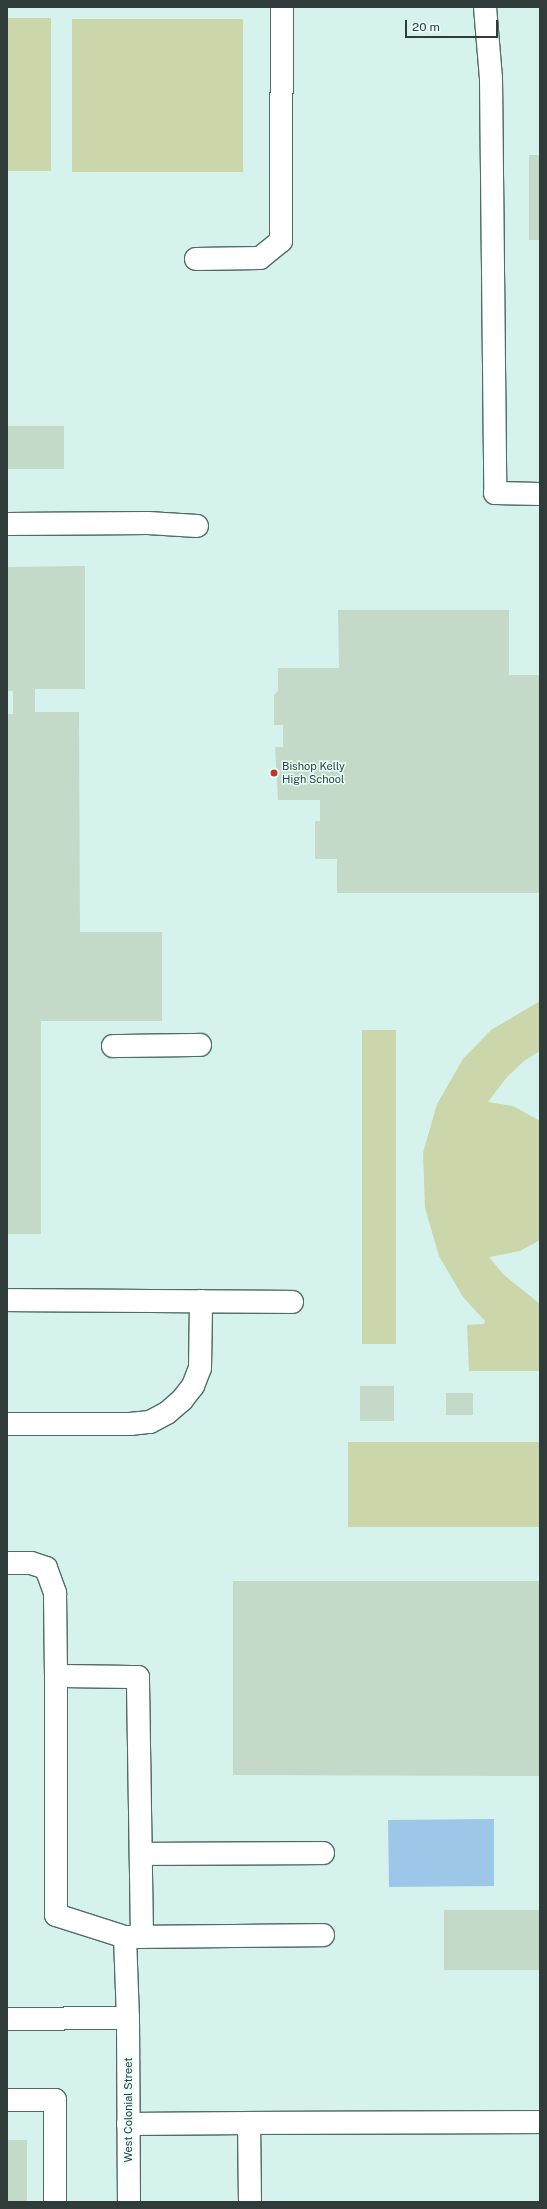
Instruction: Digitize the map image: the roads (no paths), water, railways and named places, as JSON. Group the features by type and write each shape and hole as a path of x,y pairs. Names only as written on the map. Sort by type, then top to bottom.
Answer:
{"street":[{"path":"196,259 260,258 280,241 282,7"},
{"path":"485,7 491,78 495,493 540,494"},
{"path":"7,524 141,523 198,526"},
{"path":"113,1046 200,1045"},
{"path":"7,1300 292,1302"},
{"path":"7,1424 130,1424 150,1422 167,1413 182,1400 193,1386 200,1368 201,1301"},
{"path":"7,1563 31,1564 46,1568 54,1593 56,1676 56,1915 133,1937 323,1935"},
{"name":"West Colonial Street","path":"56,1676 138,1678 141,1854 133,1937 128,2018 129,2202"},
{"path":"141,1854 323,1853"},
{"path":"7,2019 128,2018"},
{"path":"7,2100 54,2100 54,2202"},
{"path":"128,2124 540,2122"},
{"path":"249,2123 250,2202"}],"water":[{"path":"494,1819 494,1886 389,1887 388,1820"}],"place":[{"name":"Bishop Kelly High School","path":"274,773"}]}
